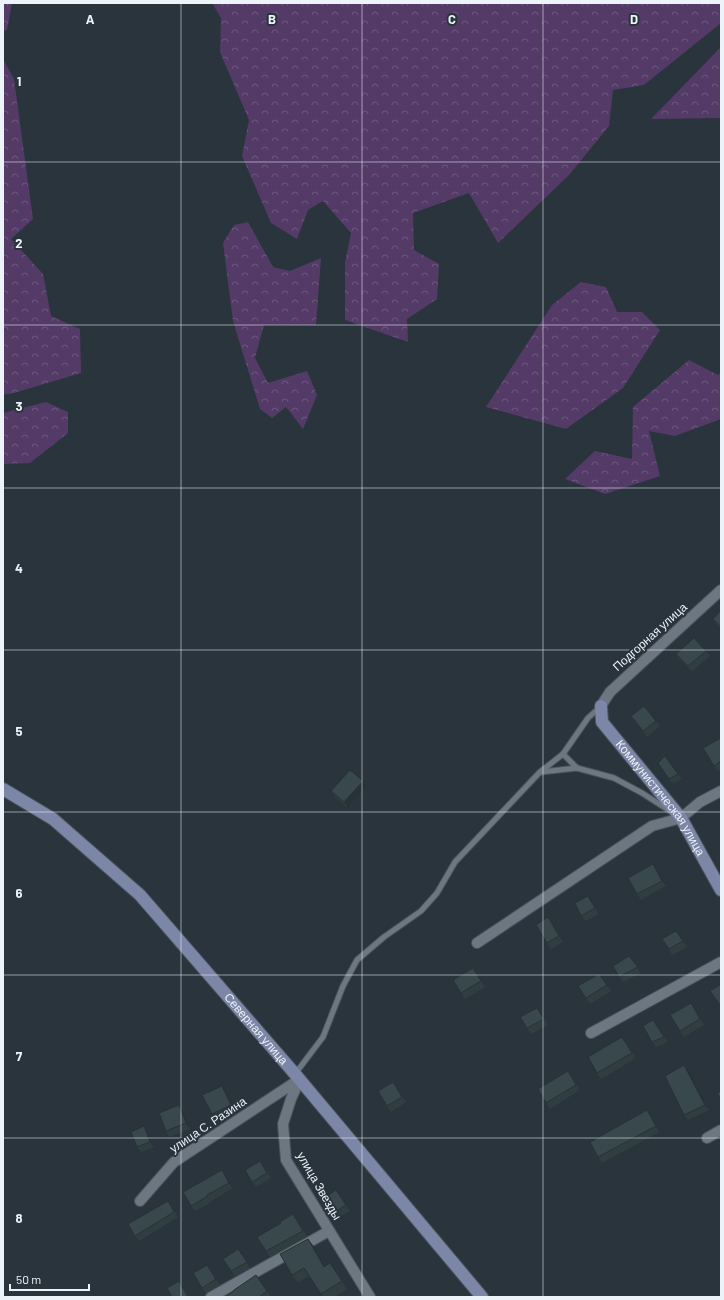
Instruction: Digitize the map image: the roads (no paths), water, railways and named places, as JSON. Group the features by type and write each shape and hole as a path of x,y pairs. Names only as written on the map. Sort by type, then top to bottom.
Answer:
{"street":[{"name":"Подгорная улица","path":"601,706 610,692 721,590"},
{"name":"Коммунистическая улица","path":"601,706 602,722 681,818 721,890"},
{"name":"Северная улица","path":"3,789 53,819 140,895 297,1076 482,1297"},
{"path":"477,943 652,826 681,818 700,802 721,791"},
{"path":"591,1033 721,962"},
{"name":"улица С. Разина","path":"140,1201 174,1162 297,1076"},
{"name":"улица Звезды","path":"297,1076 283,1124 286,1160 370,1297"},
{"path":"707,1138 721,1130"},
{"path":"211,1297 329,1231"}],"lane":[{"path":"297,1076 322,1037 343,986 357,960 384,937 420,911 437,893 455,862 540,772 563,754 588,718 601,706"},
{"path":"563,754 577,768"},
{"path":"540,772 577,768 614,778 642,793 681,818"}]}
